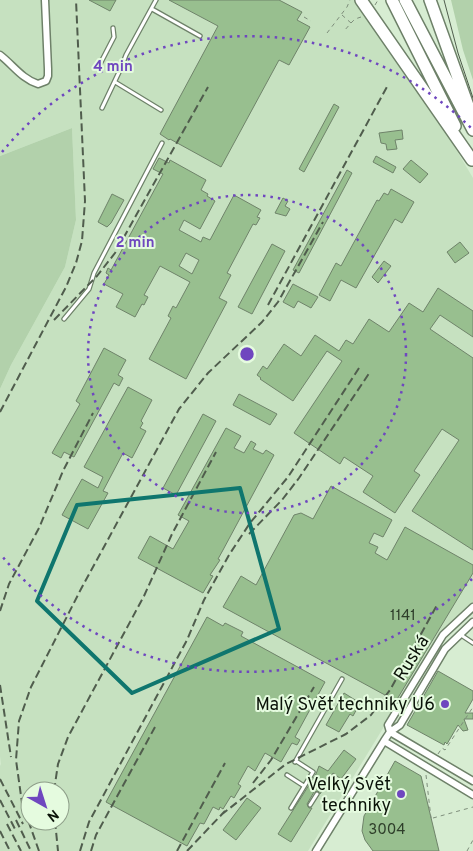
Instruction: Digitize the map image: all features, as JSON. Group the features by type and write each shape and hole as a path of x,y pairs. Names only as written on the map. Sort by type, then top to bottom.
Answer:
{"highway":[{"path":"361,0 472,161"},
{"path":"392,0 472,161"},
{"path":"405,0 473,130"},
{"path":"430,0 473,118"}],"street":[{"path":"0,55 26,78 38,84 46,81 48,69 44,0"},
{"name":"Ruská","path":"390,732 388,725 443,636 473,607"},
{"name":"Ruská","path":"316,851 390,732 400,725 445,649 473,622"},
{"path":"390,732 473,781"},
{"path":"384,741 473,795"}],"lane":[{"path":"102,108 126,54 156,0"},
{"path":"152,9 200,36"},
{"path":"99,66 114,37 113,28"},
{"path":"114,82 161,110"},
{"path":"64,319 89,290 94,272 162,143"},
{"path":"460,634 473,643"},
{"path":"291,808 314,772 296,761 342,679"},
{"path":"287,775 304,786"},
{"path":"310,805 316,794"}],"path":[{"path":"327,32 342,14 350,0"},
{"path":"342,14 351,23 344,31"},
{"path":"304,17 310,21"},
{"path":"436,759 442,748 445,750 473,707"},
{"path":"430,769 426,774 426,780 432,818 473,807"},
{"path":"466,851 473,840"}],"highlighted area":[{"path":"240,488 279,629 132,693 37,601 77,505"}],"shaded area":[{"path":"0,0 354,0 447,134 473,178 473,603 440,635 308,851 0,851 0,389 11,365 65,267 76,220 72,128 0,156"},
{"path":"451,0 473,0 473,80 463,50"},
{"path":"72,128 76,220 65,267 11,365 0,389 0,156"}],"building":[{"path":"89,0 116,0 110,11"},
{"path":"169,0 279,0 302,12 297,20 310,27 289,65 279,60 221,167 160,134 218,26"},
{"path":"334,104 339,107 304,172 299,169"},
{"path":"402,130 403,139 395,140 397,149 387,150 386,144 381,143 379,133"},
{"path":"376,156 396,167 393,173 373,162"},
{"path":"159,158 169,163 170,160 206,180 201,190 215,201 200,229 184,220 179,230 201,242 203,237 210,240 234,195 261,210 257,217 260,218 256,225 253,224 227,273 231,275 219,298 227,302 186,379 149,359 171,318 168,316 173,306 176,308 190,282 160,266 144,295 148,297 135,317 116,307 123,294 104,284 109,275 106,273 108,268 111,270 163,174 153,169","holes":["186,253 199,260 192,274 179,266"]},
{"path":"411,160 428,174 420,183 403,169"},
{"path":"347,170 352,173 299,273 293,270"},
{"path":"391,189 414,202 402,223 395,219 356,288 341,280 330,301 319,295 336,263 341,266 377,200 379,201 384,193 388,195"},
{"path":"112,194 124,200 107,227 98,222"},
{"path":"283,198 288,201 285,206 290,209 286,216 275,213"},
{"path":"460,242 469,253 455,263 447,252"},
{"path":"272,244 285,251 252,314 238,307"},
{"path":"384,261 391,266 378,283 372,277"},
{"path":"293,284 318,297 311,308 298,301 294,308 283,302"},
{"path":"438,288 473,311 473,337 440,315 430,329 473,358 473,550 412,511 459,440 442,429 414,471 420,475 395,513 363,492 373,476 344,457 340,464 294,433 342,361 327,351 293,401 257,375 263,366 267,369 284,344 301,356 315,335 339,351 346,340 353,344 369,319 389,332 409,303 423,312"},
{"path":"104,348 126,360 118,375 123,378 119,386 114,383 74,457 64,452 61,458 52,453 80,404 76,401"},
{"path":"128,387 152,400 141,421 143,423 140,428 146,431 132,458 123,453 103,491 108,493 88,529 62,515 82,479 98,488 103,477 84,467"},
{"path":"239,394 277,414 270,425 233,405"},
{"path":"203,414 216,421 176,495 163,488"},
{"path":"226,428 241,436 234,448 244,453 251,441 256,444 253,449 263,454 266,450 274,455 218,559 220,560 210,575 213,576 203,593 138,558 150,536 173,549 189,521 178,515"},
{"path":"331,486 392,520 383,537 374,533 369,543 378,547 375,553 387,560 405,527 473,565 473,573 396,701 223,607 241,576 256,585 294,515 301,513 313,519"},
{"path":"207,617 223,626 225,623 243,632 241,636 325,682 295,737 300,740 297,745 292,743 281,762 265,753 255,771 248,766 238,784 241,786 234,798 231,796 223,809 220,807 219,810 213,807 204,824 200,823 187,846 106,802"},
{"name":"Malý Svět techniky U6","path":"438,671 473,691 473,699 465,713 473,713 473,719 464,719 468,730 463,731 458,725 447,744 445,742 444,745 407,725"},
{"path":"344,693 360,703 353,716 350,714 339,732 326,725"},
{"path":"344,750 356,759 341,779 333,773 320,794 318,791 314,792 307,804 309,808 312,808 291,842 278,834 316,774 319,766 328,771"},
{"name":"Velký Svět techniky","path":"395,761 421,776 439,851 373,851 365,840 362,831 364,816"},
{"path":"247,798 261,808 236,840 223,830"}],"tram line":[{"path":"444,0 458,53 473,98"}],"railway":[{"path":"0,412 66,287 76,263 82,241 85,201 76,0"},
{"path":"268,305 388,85"},
{"path":"54,320 97,276 115,253 208,87"},
{"path":"39,851 22,803 16,760 19,721 31,687 81,589 179,409 208,373 262,322 278,302 323,222"},
{"path":"80,851 89,822 187,640 204,600 229,555 250,523 288,477 361,365"},
{"path":"249,534 282,500 299,478 370,372"},
{"path":"0,611 9,584 39,528 63,471 93,413"},
{"path":"55,781 58,764 68,737 144,596 172,534 216,452"},
{"path":"221,815 286,764 346,734 371,715 390,690 437,605"},
{"path":"0,685 11,757"},
{"path":"253,783 271,760 314,687"},
{"path":"91,851 96,835 155,727"},
{"path":"177,851 225,763"},
{"path":"0,779 20,818"},
{"path":"0,800 15,829"},
{"path":"187,851 225,811"},
{"path":"16,820 31,851"},
{"path":"7,824 21,851"},
{"path":"0,831 10,851"},
{"path":"56,831 58,851"}],"place":[{"name":"Malý Svět techniky U6","path":"445,704"},
{"name":"Velký Svět techniky","path":"401,794"}]}
